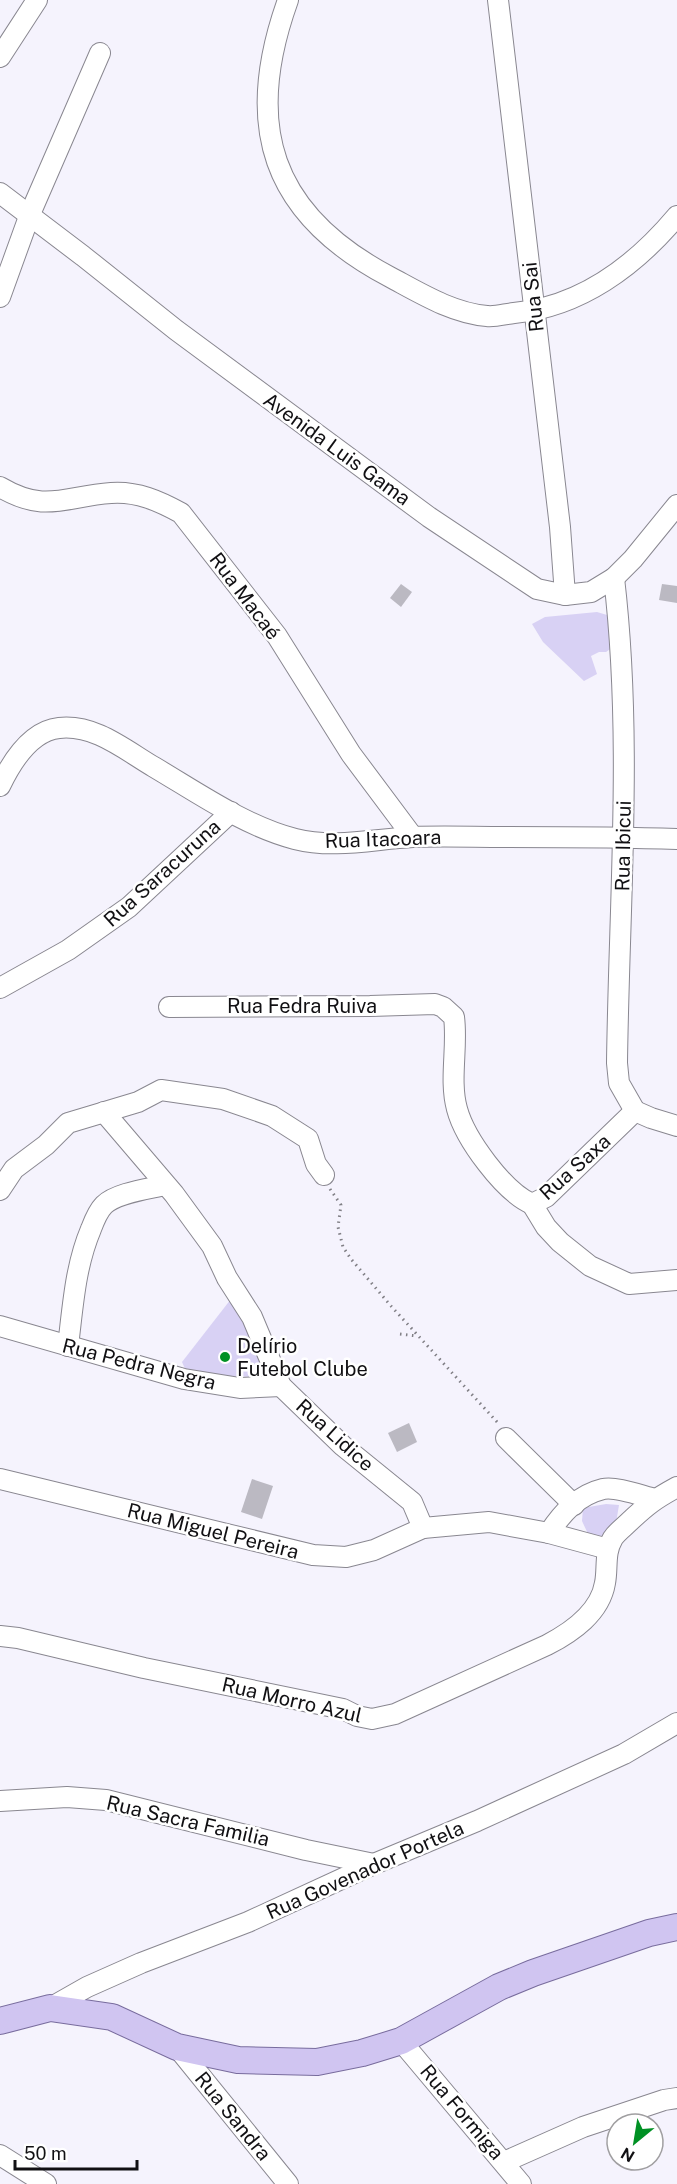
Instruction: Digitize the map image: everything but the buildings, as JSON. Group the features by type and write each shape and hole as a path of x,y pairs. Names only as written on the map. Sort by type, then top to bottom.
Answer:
{"main road":[{"path":"0,2021 50,2008 112,2017 177,2047 238,2060 317,2062 362,2053 402,2041 499,1987 532,1973 638,1936 677,1927"}],"street":[{"path":"0,57 38,0"},
{"path":"288,0 276,32 270,58 266,118 278,166 308,216 350,254 381,273 438,302 487,316 535,312 593,290 639,257 677,216"},
{"name":"Rua Sai","path":"498,0 560,527 565,595"},
{"path":"0,297 30,214 100,53"},
{"name":"Avenida Luis Gama","path":"0,193 30,214 176,330 429,517 537,589 565,595 591,592 614,578 677,506"},
{"name":"Rua Macaé","path":"0,487 18,497 32,501 67,501 112,493 140,495 163,502 181,513 277,636 351,754 413,837"},
{"name":"Rua Ibicui","path":"614,578 620,629 624,837 617,1063 619,1083 635,1111"},
{"name":"Rua Itacoara","path":"0,786 10,765 37,737 57,728 75,729 95,733 120,744 231,812 296,839 316,842 353,842 413,837 677,839"},
{"name":"Rua Saracuruna","path":"0,988 68,950 129,907 231,812"},
{"name":"Rua Saxa","path":"435,1004 443,1007 454,1017 457,1108 463,1122 483,1157 500,1180 521,1199 532,1204 546,1197 635,1111"},
{"name":"Rua Fedra Ruiva","path":"169,1007 435,1004"},
{"path":"0,1190 14,1168 45,1145 68,1123 138,1102 161,1090 223,1099 272,1116 308,1139 316,1164 324,1175"},
{"path":"635,1111 677,1125"},
{"name":"Rua Lidice","path":"104,1112 142,1154 212,1246 227,1278 252,1317 281,1386 343,1446 412,1502 423,1528"},
{"path":"68,1346 79,1267 96,1218 105,1204 128,1193 165,1185"},
{"path":"532,1204 546,1227 560,1242 590,1266 629,1284 677,1280"},
{"name":"Rua Pedra Negra","path":"0,1326 184,1379 240,1388 281,1386"},
{"path":"506,1438 574,1505"},
{"name":"Rua Miguel Pereira","path":"0,1479 313,1555 346,1557 374,1550 423,1528"},
{"path":"423,1528 457,1523 489,1522 610,1544 643,1508 677,1487"},
{"path":"549,1533 564,1511 605,1489 655,1499"},
{"name":"Rua Morro Azul","path":"0,1636 343,1709 357,1716 372,1719 384,1718 547,1645 578,1626 600,1597 605,1582 610,1544"},
{"name":"Rua Govenador Portela","path":"50,2008 87,1987 130,1967 248,1922 374,1864 477,1821 624,1754 677,1723"},
{"name":"Rua Sacra Familia","path":"0,1802 67,1797 106,1800 306,1850 374,1864"},
{"name":"Rua Formiga","path":"402,2041 521,2184"},
{"name":"Rua Sandra","path":"177,2047 288,2184"},
{"path":"504,2162 583,2127 664,2100 677,2098"},
{"path":"0,2155 46,2184"}],"path":[{"path":"324,1175 327,1184 341,1205 338,1227 343,1247 391,1306 498,1423 506,1438"},
{"path":"400,1334 419,1336"}],"shaded area":[{"path":"597,612 607,615 614,633 613,647 606,652 599,652 591,656 597,674 584,681 543,642 532,624 545,617"},
{"path":"231,1299 254,1336 264,1363 262,1377 186,1371 182,1362"},
{"path":"606,1504 619,1505 616,1523 602,1536 589,1536 582,1521 583,1508"}],"place":[{"name":"Delírio Futebol Clube","path":"225,1357"}]}
